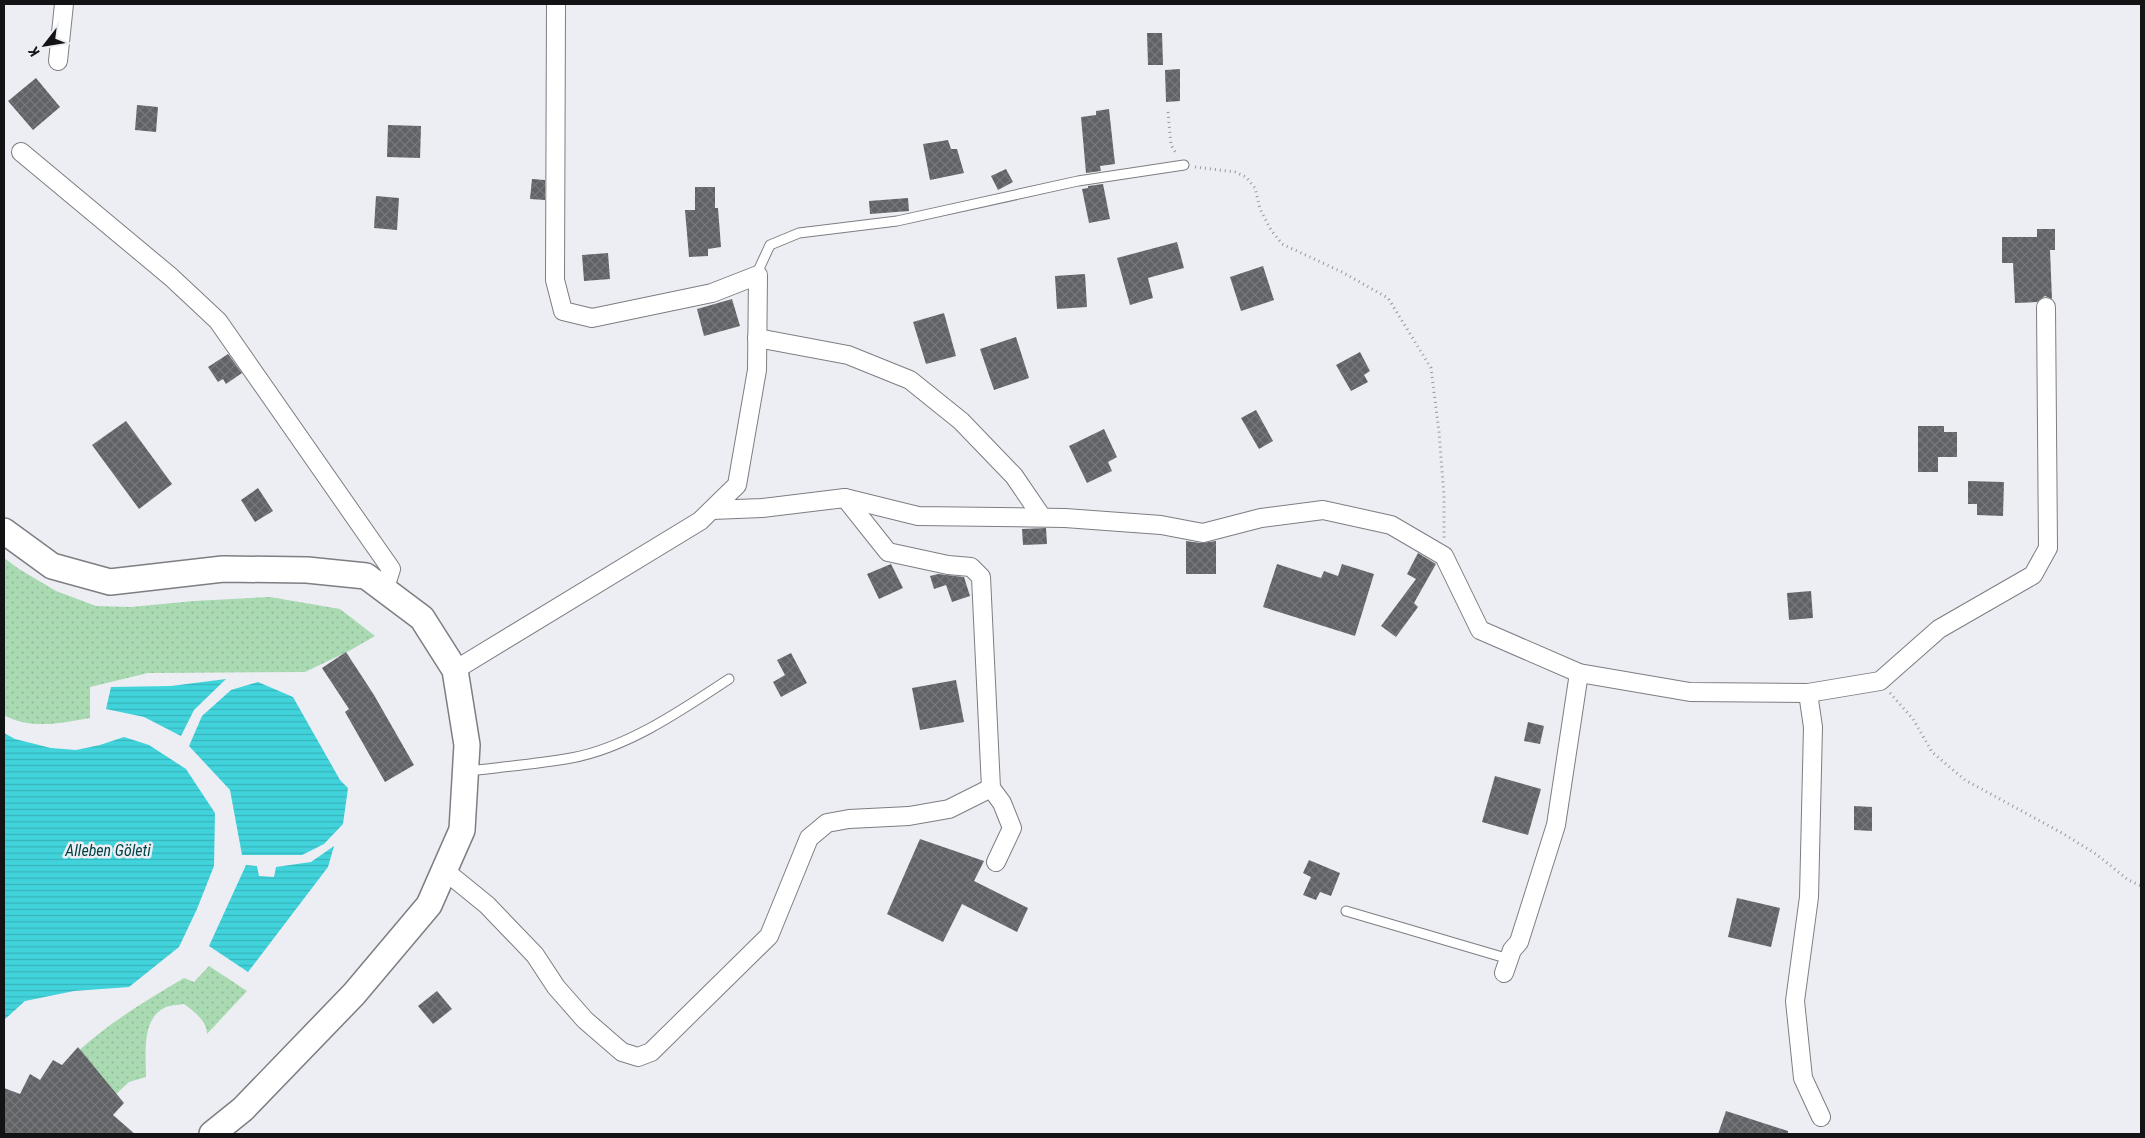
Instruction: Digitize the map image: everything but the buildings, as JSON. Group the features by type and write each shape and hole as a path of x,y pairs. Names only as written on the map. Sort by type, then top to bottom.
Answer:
{"street":[{"path":"58,61 64,4"},
{"path":"455,670 700,521 712,510 737,485 757,370 758,276 712,293 592,318 563,311 555,280 556,4"},
{"path":"21,152 171,277 218,321 391,570 384,591"},
{"path":"712,510 762,508 845,498 918,516 1042,518 1161,525 1203,533 1261,518 1323,510 1392,525 1444,556 1480,630 1579,673 1690,692 1808,693 1880,681 1939,629 2033,575 2048,548 2046,307"},
{"path":"757,338 848,355 910,380 961,421 1014,476 1042,518"},
{"path":"845,498 888,552 948,565 971,567 981,577 992,788 1002,803 1012,828 996,862"},
{"path":"4,531 52,566 110,582 223,569 307,570 366,576 422,618 455,670 467,745 462,830 429,905 354,994 243,1109 212,1134"},
{"path":"1506,966 1512,950 1519,942 1556,825 1579,673"},
{"path":"1808,693 1813,727 1809,897 1795,1001 1803,1078 1821,1117"},
{"path":"444,870 487,906 535,955 556,987 585,1020 622,1052 638,1057 651,1052 769,936 809,838 827,823 849,819 909,816 949,809 992,788"}],"lane":[{"path":"758,276 758,271 770,245 799,233 897,221 1078,181 1184,165"},
{"path":"466,771 573,758 623,741 665,720 729,679"},
{"path":"1346,910 1506,966"}],"path":[{"path":"1168,112 1171,145 1184,165 1234,172 1246,177 1254,188 1260,209 1271,230 1282,244 1342,272 1388,298 1430,368 1442,469 1444,556"},
{"path":"1880,681 1913,719 1932,752 1965,780 2062,833 2096,854 2127,879 2141,886"}],"green space":[{"path":"4,558 56,591 96,606 131,607 270,597 340,609 375,636 305,672 148,673 90,687 90,718 46,724 14,720 4,715"},
{"path":"209,966 247,991 207,1034 202,1020 184,1004 166,1007 157,1014 151,1021 146,1039 146,1077 129,1082 112,1098 74,1055 100,1033 155,995 184,978 194,982"}],"water":[{"path":"226,679 194,710 181,736 144,717 106,709 111,687 171,686"},
{"path":"258,682 293,697 340,780 348,788 343,824 324,844 302,855 242,855 230,790 189,746 202,716 231,690"},
{"name":"Alleben Göleti","path":"4,733 15,739 51,748 76,750 124,737 149,745 186,769 215,813 214,866 179,947 129,987 74,991 25,1001 4,1020"},
{"path":"334,846 328,867 248,972 209,946 246,865 257,866 259,876 274,877 276,867 311,862"}]}
